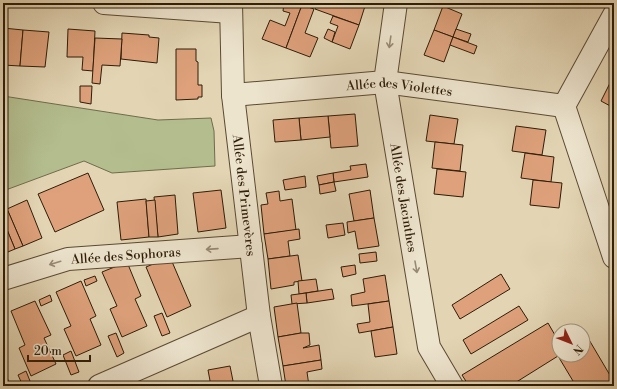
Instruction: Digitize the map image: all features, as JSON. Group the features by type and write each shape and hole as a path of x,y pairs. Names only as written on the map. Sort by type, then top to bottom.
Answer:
{"street":[{"path":"104,3 231,7"},
{"name":"Allée des Jacinthes","path":"396,3 385,82 429,347 452,386"},
{"name":"Allée des Primevères","path":"231,7 233,94 259,316 271,386"},
{"path":"612,22 564,106 614,257"},
{"name":"Allée des Violettes","path":"233,94 385,82 564,106"},
{"name":"Allée des Sophoras","path":"3,280 68,259 251,246"},
{"path":"100,386 259,316"}],"green space":[{"path":"3,96 158,120 211,118 214,131 215,166 112,173 84,161 3,191"}],"building":[{"path":"284,3 302,5 286,48 262,39 270,20 285,26 290,13 283,11"},
{"path":"317,3 366,3 359,25 315,9"},
{"path":"302,5 314,9 305,33 318,38 310,57 286,48"},
{"path":"443,6 462,14 453,37 434,30"},
{"path":"333,16 359,25 350,49 332,42 338,26 330,23"},
{"path":"3,28 23,30 20,66 3,65"},
{"path":"68,29 95,31 93,71 82,70 83,57 67,57"},
{"path":"328,29 335,32 332,42 324,38"},
{"path":"456,29 471,34 468,42 453,37"},
{"path":"23,30 49,32 45,67 20,66"},
{"path":"434,30 453,37 444,62 424,55"},
{"path":"122,33 149,35 149,37 159,38 157,63 121,59"},
{"path":"453,37 477,46 474,54 450,45"},
{"path":"95,38 122,39 120,66 102,65 100,84 92,83"},
{"path":"176,49 196,49 196,61 198,62 198,85 202,85 202,97 198,97 198,99 176,100"},
{"path":"611,81 614,82 614,108 601,101"},
{"path":"80,86 92,86 91,104 80,102"},
{"path":"355,114 358,146 331,148 328,116"},
{"path":"430,115 458,119 454,144 426,141"},
{"path":"328,116 330,137 301,140 299,118"},
{"path":"299,118 301,140 275,142 273,120"},
{"path":"516,126 546,130 542,155 512,151"},
{"path":"435,142 463,145 460,171 432,168"},
{"path":"525,153 554,157 551,182 521,178"},
{"path":"366,164 368,177 334,182 333,173 351,170 350,166"},
{"path":"437,169 466,172 463,197 434,194"},
{"path":"88,173 104,210 55,232 38,194"},
{"path":"333,173 334,182 319,185 317,176"},
{"path":"305,176 306,187 285,190 283,180"},
{"path":"533,180 562,183 559,208 530,205"},
{"path":"334,182 336,191 320,194 319,185"},
{"path":"221,190 226,228 198,232 193,193"},
{"path":"370,190 374,218 354,221 349,194"},
{"path":"279,191 280,201 292,199 296,230 264,234 261,205 268,204 266,193"},
{"path":"175,195 178,234 158,237 154,197"},
{"path":"146,199 149,237 121,240 117,202"},
{"path":"27,200 42,238 23,246 7,209"},
{"path":"155,200 158,237 149,237 146,201"},
{"path":"8,211 23,246 15,249 3,220 3,213"},
{"path":"374,218 379,246 358,249 355,231 348,233 347,222"},
{"path":"3,220 15,249 3,254"},
{"path":"343,223 345,235 328,238 326,225"},
{"path":"299,229 300,239 288,241 290,256 268,259 264,234"},
{"path":"376,252 377,261 360,263 359,254"},
{"path":"298,255 302,281 294,282 294,285 271,289 268,259"},
{"path":"170,257 191,306 167,317 146,267"},
{"path":"127,262 141,296 135,299 147,326 122,337 110,309 117,306 102,272"},
{"path":"355,265 356,274 343,277 341,267"},
{"path":"501,274 510,289 460,319 452,305"},
{"path":"385,275 389,301 352,306 351,295 365,292 363,279"},
{"path":"95,276 97,281 86,286 84,280"},
{"path":"316,279 318,291 299,294 298,281"},
{"path":"81,281 96,316 90,319 101,345 76,356 64,329 71,326 56,292"},
{"path":"332,289 334,299 307,303 306,293"},
{"path":"306,293 307,303 292,304 291,295"},
{"path":"50,295 52,301 41,306 39,300"},
{"path":"35,301 51,335 44,338 56,364 31,376 19,348 25,345 11,311"},
{"path":"389,301 393,327 359,333 357,324 370,322 368,304"},
{"path":"297,303 301,333 278,337 274,307"},
{"path":"519,306 528,320 471,354 463,340"},
{"path":"162,313 170,333 162,336 154,316"},
{"path":"548,323 551,328 551,360 510,386 469,386 462,375"},
{"path":"393,327 397,354 375,357 371,331"},
{"path":"116,333 124,353 117,357 108,336"},
{"path":"309,333 310,345 303,348 319,345 321,360 283,366 278,337"},
{"path":"591,343 614,382 607,386 576,386 562,363 591,363"},
{"path":"71,351 79,372 71,375 63,355"},
{"path":"321,360 322,369 307,372 309,386 286,386 283,366"},
{"path":"230,366 234,386 211,386 208,370"},
{"path":"3,368 10,385 7,386 3,386"},
{"path":"26,371 32,386 23,386 18,375"}]}
